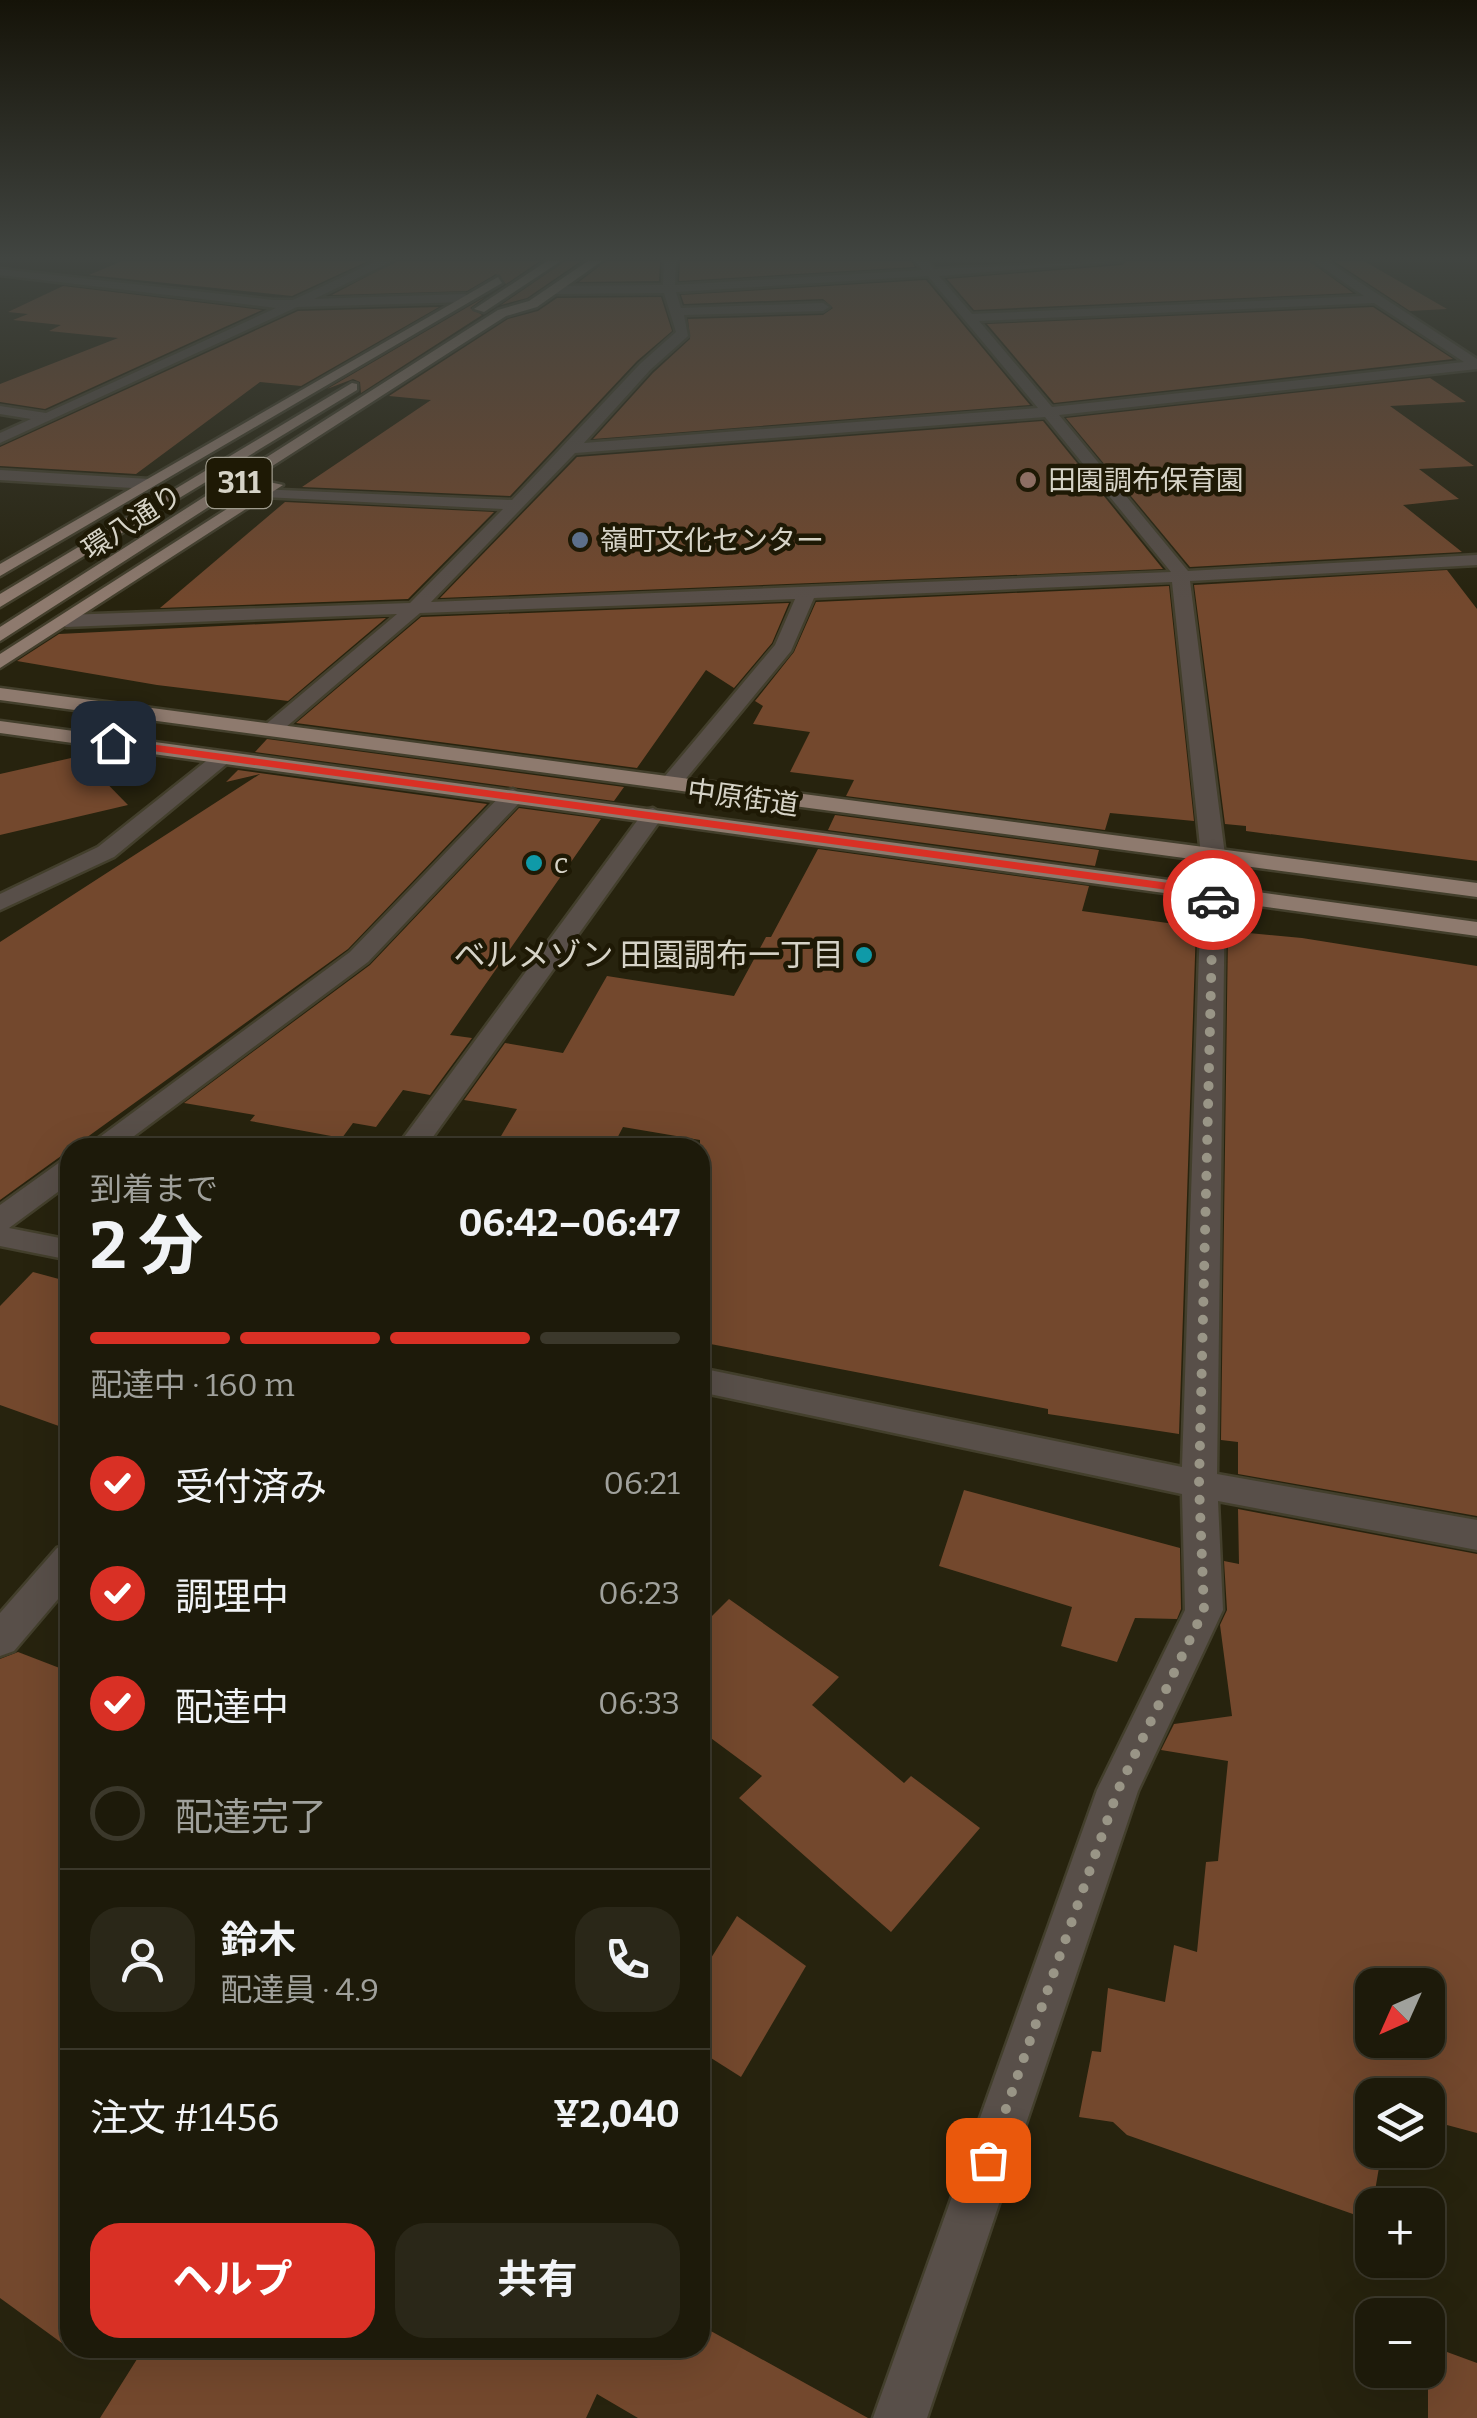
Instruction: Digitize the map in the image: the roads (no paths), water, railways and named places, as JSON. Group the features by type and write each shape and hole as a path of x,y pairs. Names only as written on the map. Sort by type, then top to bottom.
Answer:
{"main road":[{"name":"311","path":"0,571 336,374"},
{"name":"環八通り","path":"0,602 374,374"},
{"name":"環八通り","path":"0,635 409,374"},
{"path":"0,662 296,471"},
{"name":"中原街道","path":"0,694 672,782 1213,874 1477,930"},
{"name":"中原街道","path":"0,727 653,816 1213,874 1477,890"}],"street":[{"path":"0,438 141,374"},
{"path":"272,730 414,609 639,374"},
{"path":"900,2418 1111,1808 1204,1610 1199,1484 1213,874 1183,578 1179,567 1016,374"},
{"path":"571,449 1048,412 1396,374"},
{"path":"0,410 46,417"},
{"path":"0,475 149,484"},
{"path":"264,492 517,505"},
{"path":"66,622 1183,578 1477,560"},
{"path":"672,782 784,647 806,593"},
{"path":"0,904 106,852 222,758"},
{"path":"113,1138 359,958 514,796"},
{"path":"417,1138 653,816"},
{"path":"0,1220 60,1176"},
{"path":"0,1236 60,1248"},
{"path":"710,1382 1199,1484 1477,1535"},
{"path":"0,1640 60,1571"}],"place":[{"name":"田園調布保育園","path":"1028,480"},
{"name":"嶺町文化センター","path":"580,540"},
{"name":"c","path":"534,863"},
{"name":"ベルメゾン 田園調布一丁目","path":"864,955"}]}
